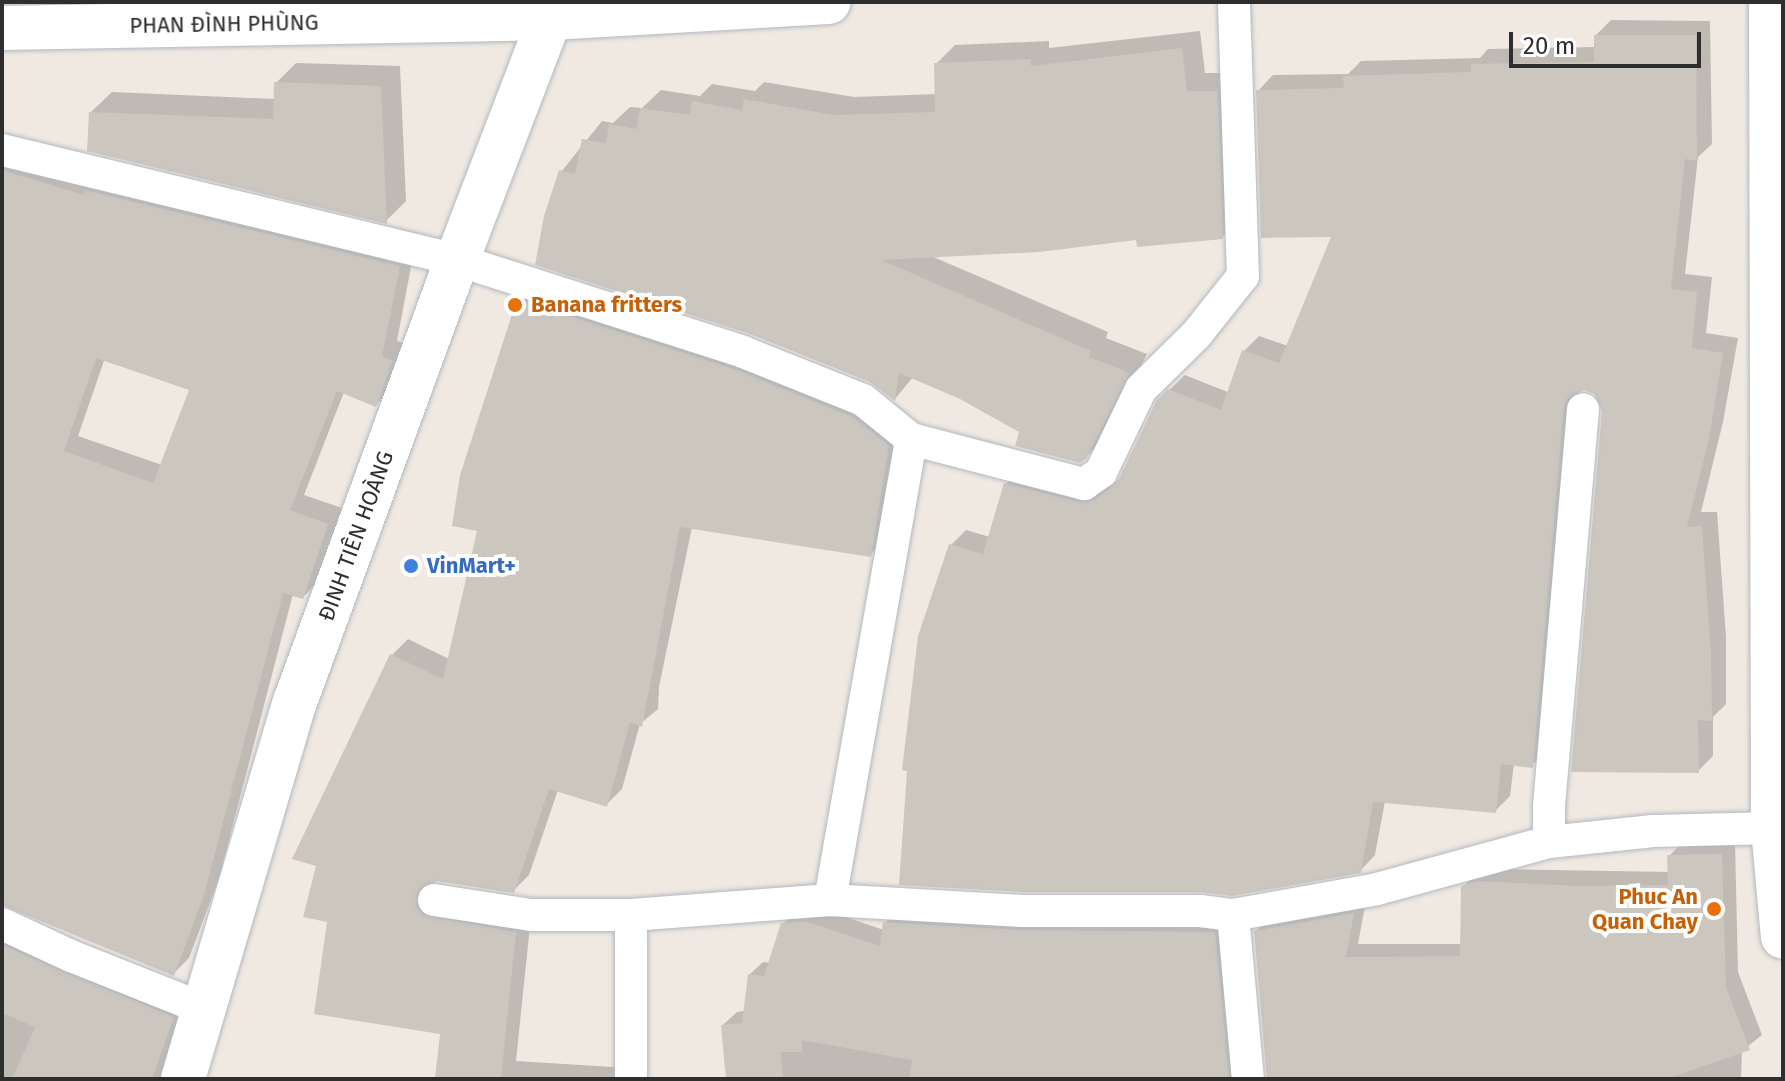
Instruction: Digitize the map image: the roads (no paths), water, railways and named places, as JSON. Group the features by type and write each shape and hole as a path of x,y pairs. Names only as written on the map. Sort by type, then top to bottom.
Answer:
{"street":[{"name":"PHAN ĐÌNH PHÙNG","path":"2,28 829,2"},
{"path":"1771,2 1773,828 1783,937"},
{"name":"ĐINH TIÊN HOÀNG","path":"183,1079 295,702 457,260 554,10"}],"lane":[{"path":"2,150 457,260 743,352 863,400 911,439 1084,484 1101,472 1141,389 1196,335 1243,276 1234,2"},
{"path":"1549,842 1549,806 1583,409"},
{"path":"830,900 911,439"},
{"path":"434,900 531,915 631,915 830,900 1022,911 1200,911 1233,915 1377,889 1549,842 1653,831 1773,828"},
{"path":"631,915 631,1079"},
{"path":"1233,915 1248,1079"},
{"path":"2,924 71,956 202,1008"}],"place":[{"name":"Banana fritters","path":"515,305"},
{"name":"VinMart+","path":"411,566"},
{"name":"Phuc An Quan Chay","path":"1714,909"}]}
